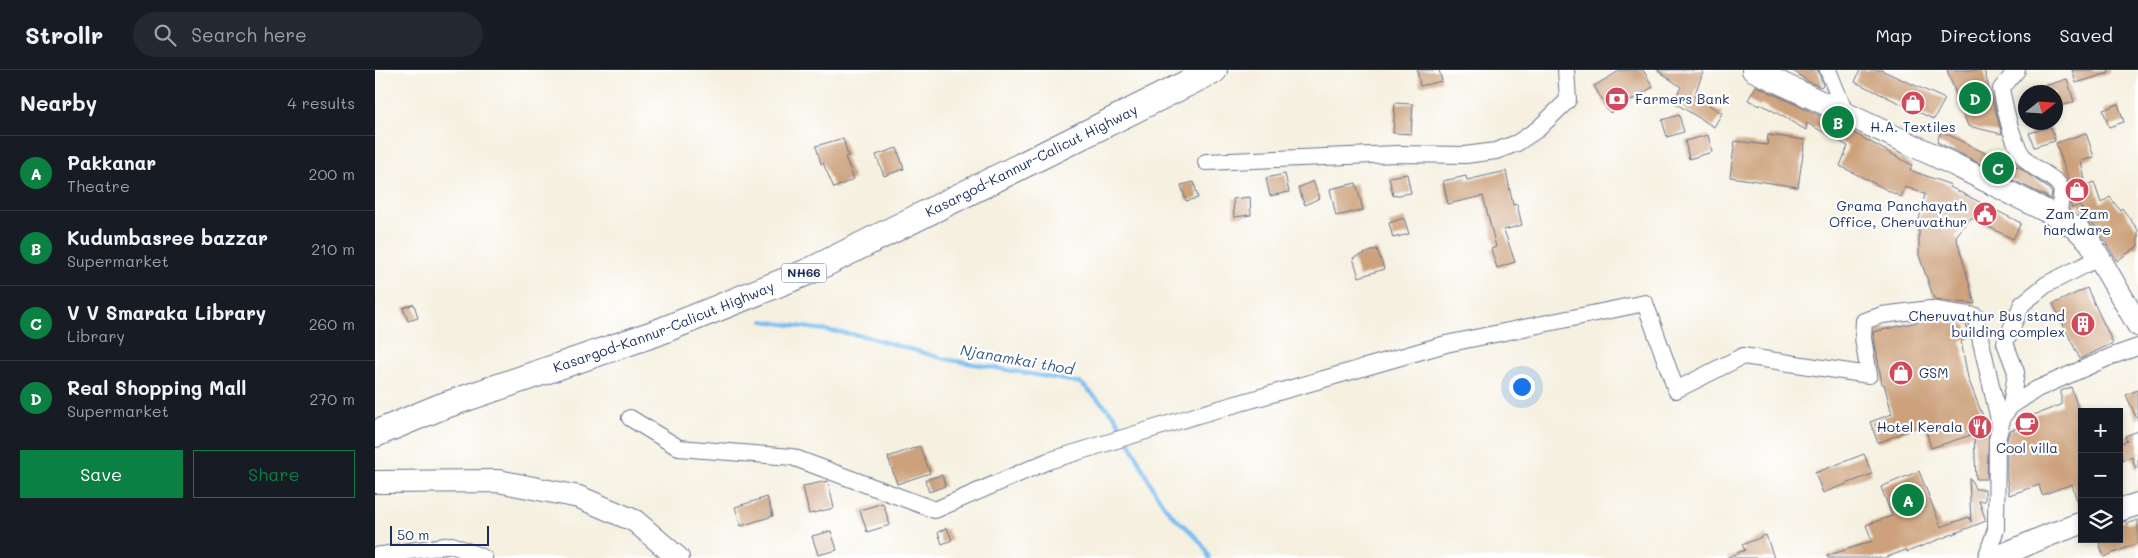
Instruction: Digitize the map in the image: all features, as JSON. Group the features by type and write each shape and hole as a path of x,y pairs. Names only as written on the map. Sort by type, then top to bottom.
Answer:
{"highway":[{"name":"Kasargod-Kannur-Calicut Highway","path":"375,434 440,407 656,333 810,271 1214,70"}],"main road":[{"path":"1753,70 1957,166 2058,217 2077,230 2089,242 2138,325"},
{"path":"375,482 498,482 579,497 635,521 678,558"},
{"path":"2123,509 2138,504"},
{"path":"1999,557 2078,524"}],"street":[{"path":"1206,162 1397,154 1465,155 1496,151 1517,142 1538,129 1568,100 1566,70"},
{"path":"1828,70 1846,115"},
{"path":"2017,70 2001,90 2007,117 2018,148 2028,162 2059,185 2062,191 2058,217"},
{"path":"2011,406 2016,372 2005,344 2022,304 2047,284 2099,258"},
{"path":"630,418 679,448 792,457 935,510 1048,461 1198,415 1446,344 1645,303 1676,390 1743,356 1869,375 1863,338 1864,322 1882,315 1930,309 1975,316 2000,424"},
{"path":"1999,557 1997,529 1997,440 2003,416 2011,406 2043,386 2112,356 2138,348"},
{"path":"375,556 452,545 484,558"}],"building":[{"path":"1417,70 1439,70 1442,81 1420,86"},
{"name":"Farmers Bank","path":"1621,70 1643,70 1653,87 1610,113 1594,86"},
{"path":"1657,70 1704,70 1694,96 1722,113 1714,127 1673,102 1681,87"},
{"path":"1792,70 1818,70 1823,85 1821,87 1809,82"},
{"path":"1860,70 1881,70 1945,99 1934,119 1855,82"},
{"path":"1947,70 1984,70 2002,134 1968,126"},
{"path":"2072,70 2109,70 2109,73 2076,83"},
{"path":"2067,79 2074,102 2063,105 2063,85 2048,85"},
{"path":"1756,86 1843,127 1912,165 1910,170 1951,185 1950,187 2021,223 2013,239 1971,218 1956,236 1975,304 1934,299 1919,255 1919,228 1917,228 1925,194 1905,187 1901,197 1840,166 1848,146 1807,123 1806,130 1761,104 1760,106 1748,100"},
{"path":"1395,103 1413,104 1411,134 1393,133"},
{"path":"2118,104 2124,122 2109,127 2103,110"},
{"path":"1679,115 1684,132 1667,137 1662,120"},
{"path":"2040,130 2052,130 2055,141 2034,147 2029,133"},
{"path":"1941,131 2015,168 2016,166 2020,168 2049,189 2052,193 2051,199 1937,142"},
{"path":"2086,133 2094,157 2081,161 2086,185 2094,182 2101,203 2110,197 2120,210 2122,208 2138,230 2138,246 2117,261 2108,245 2079,205 2072,208 2070,203 2071,187 2056,143"},
{"path":"1708,135 1712,152 1689,159 1685,141"},
{"path":"1768,135 1805,140 1798,187 1730,177 1735,141 1767,145"},
{"path":"843,138 848,156 845,157 854,179 834,188 823,163 821,164 816,146"},
{"path":"897,148 904,169 884,176 876,155"},
{"path":"1506,171 1513,205 1517,204 1522,225 1504,230 1515,262 1497,268 1491,249 1496,247 1483,196 1448,204 1443,181 1466,176 1467,180"},
{"path":"1285,174 1289,192 1270,196 1266,178"},
{"path":"1407,174 1411,193 1393,196 1389,177"},
{"path":"1313,181 1320,198 1305,205 1298,188"},
{"path":"1194,182 1198,198 1186,201 1181,185"},
{"path":"1356,183 1363,210 1336,216 1330,189"},
{"path":"1250,197 1251,215 1234,217 1233,199"},
{"path":"1404,218 1409,234 1393,238 1389,223"},
{"path":"1377,249 1384,269 1359,277 1353,258"},
{"name":"Cheruvathur Bus stand building complex","path":"2087,288 2113,343 2080,359 2053,304"},
{"path":"414,304 418,318 408,321 403,308"},
{"path":"1930,319 1966,325 1970,338 1961,341 1968,378 1989,432 1987,479 1976,479 1974,434 1931,448 1924,424 1878,443 1870,422 1892,414 1884,384 1882,384 1873,332"},
{"path":"2071,387 2078,408 2078,505 2072,484 2042,495 2039,485 2009,495 2007,440 2010,430 2022,427 2019,422 2031,416 2061,405 2061,391"},
{"path":"2138,390 2138,421 2126,395"},
{"path":"2138,431 2138,468 2136,469 2132,457 2123,460 2123,442 2127,441 2125,436"},
{"path":"920,446 930,473 897,484 888,457"},
{"path":"1864,454 1872,474 1823,493 1815,473"},
{"path":"1919,471 1941,527 1969,517 1971,522 1969,479 1971,479 1975,489 1985,489 1985,501 1979,501 1986,521 1907,552 1906,550 1884,558 1828,558 1827,556 1872,541 1866,525 1892,516 1881,487"},
{"path":"942,475 945,486 929,492 925,480"},
{"path":"828,481 834,508 809,514 803,486"},
{"path":"767,497 773,516 741,526 735,507"},
{"path":"883,503 890,525 867,532 860,510"},
{"path":"2138,520 2138,543 2104,557 2099,543 2123,543 2123,522 2126,521 2127,524"},
{"path":"947,528 952,540 942,544 938,532"},
{"path":"831,531 837,550 818,555 812,536"},
{"path":"1766,535 1774,558 1726,558 1745,550 1742,545"}],"waterway":[{"name":"Njanamkai thod","path":"763,321 864,336 945,359 1081,383 1114,415 1125,434"},
{"name":"Njanamkai thod","path":"1128,440 1161,500 1171,514 1202,544 1209,558"}],"place":[{"name":"Real Shopping Mall","path":"1975,98"},
{"name":"Farmers Bank","path":"1617,99"},
{"name":"H.A. Textiles","path":"1913,103"},
{"name":"Kudumbasree bazzar","path":"1838,122"},
{"name":"V V Smaraka Library","path":"1998,168"},
{"name":"Zam Zam hardware","path":"2077,190"},
{"name":"Grama Panchayath Office, Cheruvathur","path":"1985,214"},
{"name":"Cheruvathur Bus stand building complex","path":"2083,324"},
{"name":"GSM","path":"1901,373"},
{"name":"Cool villa","path":"2027,424"},
{"name":"Hotel Kerala","path":"1980,427"},
{"name":"Pakkanar","path":"1908,500"}]}
